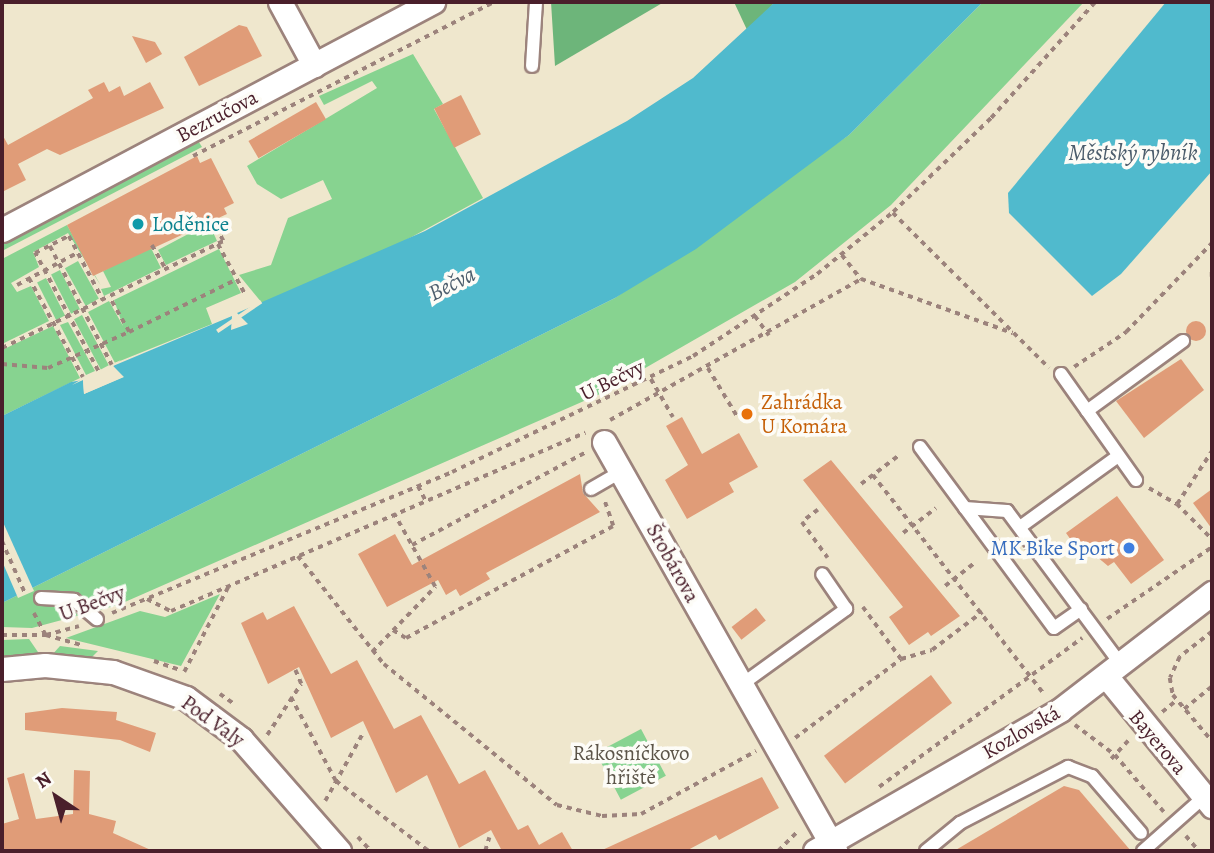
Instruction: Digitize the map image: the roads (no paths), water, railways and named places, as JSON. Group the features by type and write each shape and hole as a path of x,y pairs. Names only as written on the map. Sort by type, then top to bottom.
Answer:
{"street":[{"path":"280,2 314,65"},
{"name":"Bezručova","path":"2,230 433,2"},
{"name":"Šrobárova","path":"600,431 741,685 782,741 827,848"},
{"name":"Kozlovská","path":"827,848 1060,710 1212,593"},
{"name":"Pod Valy","path":"2,669 45,665 113,672 186,698 241,739 339,851"},
{"name":"Bayerova","path":"1113,670 1208,801"}],"lane":[{"path":"532,66 536,2"},
{"path":"1087,411 1183,341"},
{"path":"1060,374 1136,480"},
{"path":"920,447 1054,628 1081,610"},
{"path":"1020,527 1118,456"},
{"path":"595,487 621,472"},
{"path":"965,508 1007,511 1094,628 1113,670"},
{"path":"741,685 846,609 822,574"},
{"path":"41,598 74,600 97,619"},
{"path":"926,851 960,823 1068,767 1092,776 1141,833"},
{"path":"1151,849 1208,801"}],"water":[{"name":"Bečva","path":"775,2 983,2 849,135 696,249 615,298 2,603 2,416 71,382 83,380 84,394 123,377 113,366 232,316 231,330 248,324 237,313 425,231 627,121 693,78"},
{"name":"Městský rybník","path":"1166,2 1212,2 1212,171 1121,274 1092,296 1009,213 1008,193"}],"place":[{"name":"Loděnice","path":"138,224"},
{"name":"Zahrádka U Komára","path":"747,414"},
{"name":"MK Bike Sport","path":"1129,548"}],"park label":[{"name":"Rákosníčkovo hřiště","path":"631,765"}]}
